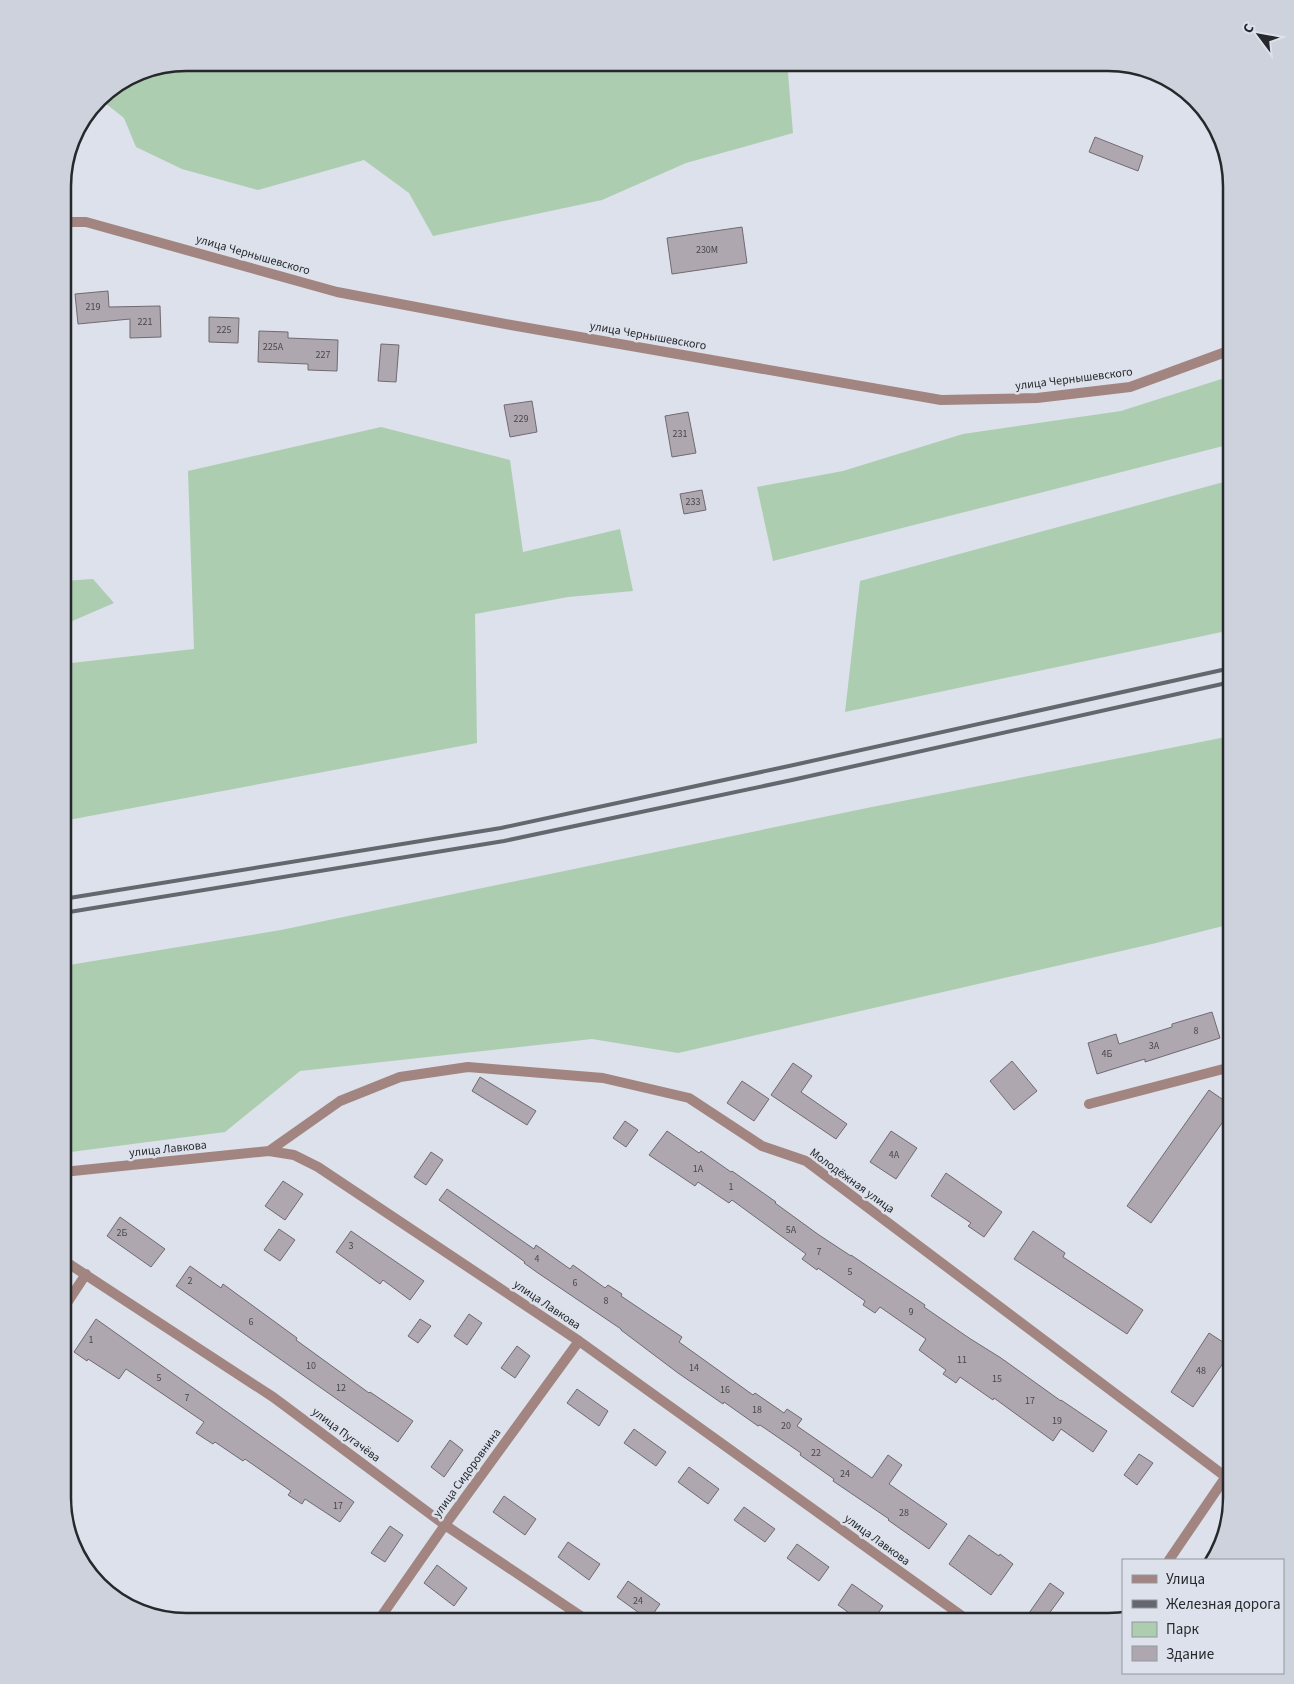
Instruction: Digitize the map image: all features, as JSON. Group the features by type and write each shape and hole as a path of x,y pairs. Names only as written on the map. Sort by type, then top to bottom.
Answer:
{"street":[{"path":"71,217 86,222"},
{"name":"улица Чернышевского","path":"71,222 86,222 337,292 511,325 941,400 1037,398 1130,387 1223,353"},
{"name":"Молодёжная улица","path":"269,1150 340,1101 400,1077 468,1067 603,1078 689,1098 762,1146 806,1161 1223,1469"},
{"path":"1089,1104 1223,1069"},
{"name":"улица Лавкова","path":"71,1171 269,1150 294,1155 318,1166 579,1341 957,1613"},
{"name":"улица Пугачёва","path":"71,1265 273,1397 445,1525 575,1613"},
{"path":"71,1296 86,1274"},
{"name":"улица Сидоровнина","path":"384,1613 445,1525 579,1341"},
{"path":"1170,1559 1223,1482"}],"green space":[{"path":"789,71 793,133 686,163 602,200 433,236 409,193 364,160 258,190 182,169 136,147 124,118 106,104 122,91 142,80 171,72"},
{"path":"1223,379 1223,446 773,561 757,487 843,471 963,434 1121,411"},
{"path":"381,427 510,460 523,552 620,529 633,591 568,597 475,614 477,743 71,819 71,663 194,649 188,471"},
{"path":"1223,482 1223,632 845,712 860,581"},
{"path":"93,579 114,603 71,622 71,580"},
{"path":"1223,738 1223,926 678,1053 592,1039 300,1071 225,1132 71,1152 71,965 281,930 867,808"}],"building":[{"path":"1095,137 1143,156 1138,171 1089,152"},
{"path":"742,227 747,263 672,274 667,238"},
{"path":"108,291 109,307 160,306 161,337 130,338 130,319 78,324 75,294"},
{"path":"209,317 239,318 238,343 209,342"},
{"path":"259,331 288,332 288,338 338,340 337,371 308,370 308,364 258,362"},
{"path":"381,344 399,345 396,382 378,381"},
{"path":"532,401 537,432 510,437 504,405"},
{"path":"688,412 696,453 672,457 665,416"},
{"path":"702,490 706,510 684,514 680,494"},
{"path":"1212,1012 1220,1038 1145,1062 1145,1059 1097,1074 1088,1043 1116,1034 1119,1044 1172,1027 1172,1024"},
{"path":"1012,1061 1037,1091 1014,1110 990,1081"},
{"path":"793,1063 812,1076 801,1092 847,1124 836,1139 771,1095"},
{"path":"480,1077 536,1111 527,1125 472,1091"},
{"path":"742,1081 769,1099 754,1121 727,1103"},
{"path":"1209,1090 1223,1100 1223,1122 1151,1223 1127,1206"},
{"path":"625,1121 638,1130 626,1147 613,1138"},
{"path":"667,1131 699,1153 701,1151 732,1171 819,1235 925,1305 924,1307 1107,1431 1093,1452 1061,1429 1053,1441 994,1398 993,1400 960,1377 956,1383 943,1374 946,1370 919,1350 926,1339 880,1307 875,1313 863,1305 865,1301 802,1259 806,1254 732,1200 729,1203 698,1182 695,1186 649,1155"},
{"path":"891,1131 917,1148 896,1179 870,1162"},
{"path":"431,1152 443,1160 426,1185 414,1177"},
{"path":"946,1173 1002,1212 984,1237 968,1226 971,1223 931,1196"},
{"path":"283,1181 303,1194 285,1220 265,1206"},
{"path":"447,1189 534,1249 536,1245 570,1269 573,1265 605,1288 608,1285 622,1294 621,1296 682,1337 679,1342 753,1395 755,1393 784,1413 787,1409 802,1419 797,1426 872,1478 888,1455 902,1465 889,1484 947,1524 929,1549 833,1481 834,1479 800,1455 801,1453 678,1373 621,1329 538,1273 439,1200"},
{"path":"120,1217 165,1249 151,1267 107,1236"},
{"path":"279,1229 295,1240 280,1261 264,1250"},
{"path":"351,1231 424,1281 410,1300 383,1280 380,1284 336,1252"},
{"path":"1033,1231 1065,1253 1063,1257 1143,1310 1127,1334 1014,1259"},
{"path":"190,1266 221,1288 223,1284 369,1393 413,1421 398,1442 176,1286"},
{"path":"469,1314 482,1323 467,1345 454,1336"},
{"path":"96,1319 354,1502 340,1522 305,1499 302,1504 288,1495 291,1491 245,1459 243,1461 215,1442 213,1444 196,1433 204,1422 126,1369 119,1379 74,1352"},
{"path":"420,1319 431,1326 418,1343 408,1336"},
{"path":"1209,1333 1223,1342 1223,1363 1193,1407 1171,1392"},
{"path":"517,1346 530,1356 515,1378 501,1368"},
{"path":"577,1389 608,1411 599,1426 567,1403"},
{"path":"634,1429 666,1452 656,1466 624,1443"},
{"path":"450,1440 463,1450 444,1477 431,1467"},
{"path":"1139,1454 1153,1463 1137,1485 1124,1475"},
{"path":"689,1467 719,1489 708,1504 678,1482"},
{"path":"504,1496 536,1519 525,1535 493,1512"},
{"path":"744,1507 775,1529 765,1542 734,1520"},
{"path":"390,1526 403,1535 385,1562 371,1553"},
{"path":"969,1535 1013,1564 991,1595 949,1564"},
{"path":"568,1542 600,1564 589,1580 558,1557"},
{"path":"797,1544 829,1567 819,1581 787,1558"},
{"path":"437,1565 467,1588 454,1606 424,1583"},
{"path":"628,1581 660,1604 654,1613 639,1613 617,1597"},
{"path":"1050,1583 1064,1593 1050,1613 1029,1613"},
{"path":"852,1584 883,1606 878,1613 849,1613 838,1605"}],"railway":[{"path":"71,898 501,828 1223,670"},
{"path":"71,912 504,841 792,780 1223,684"}]}
